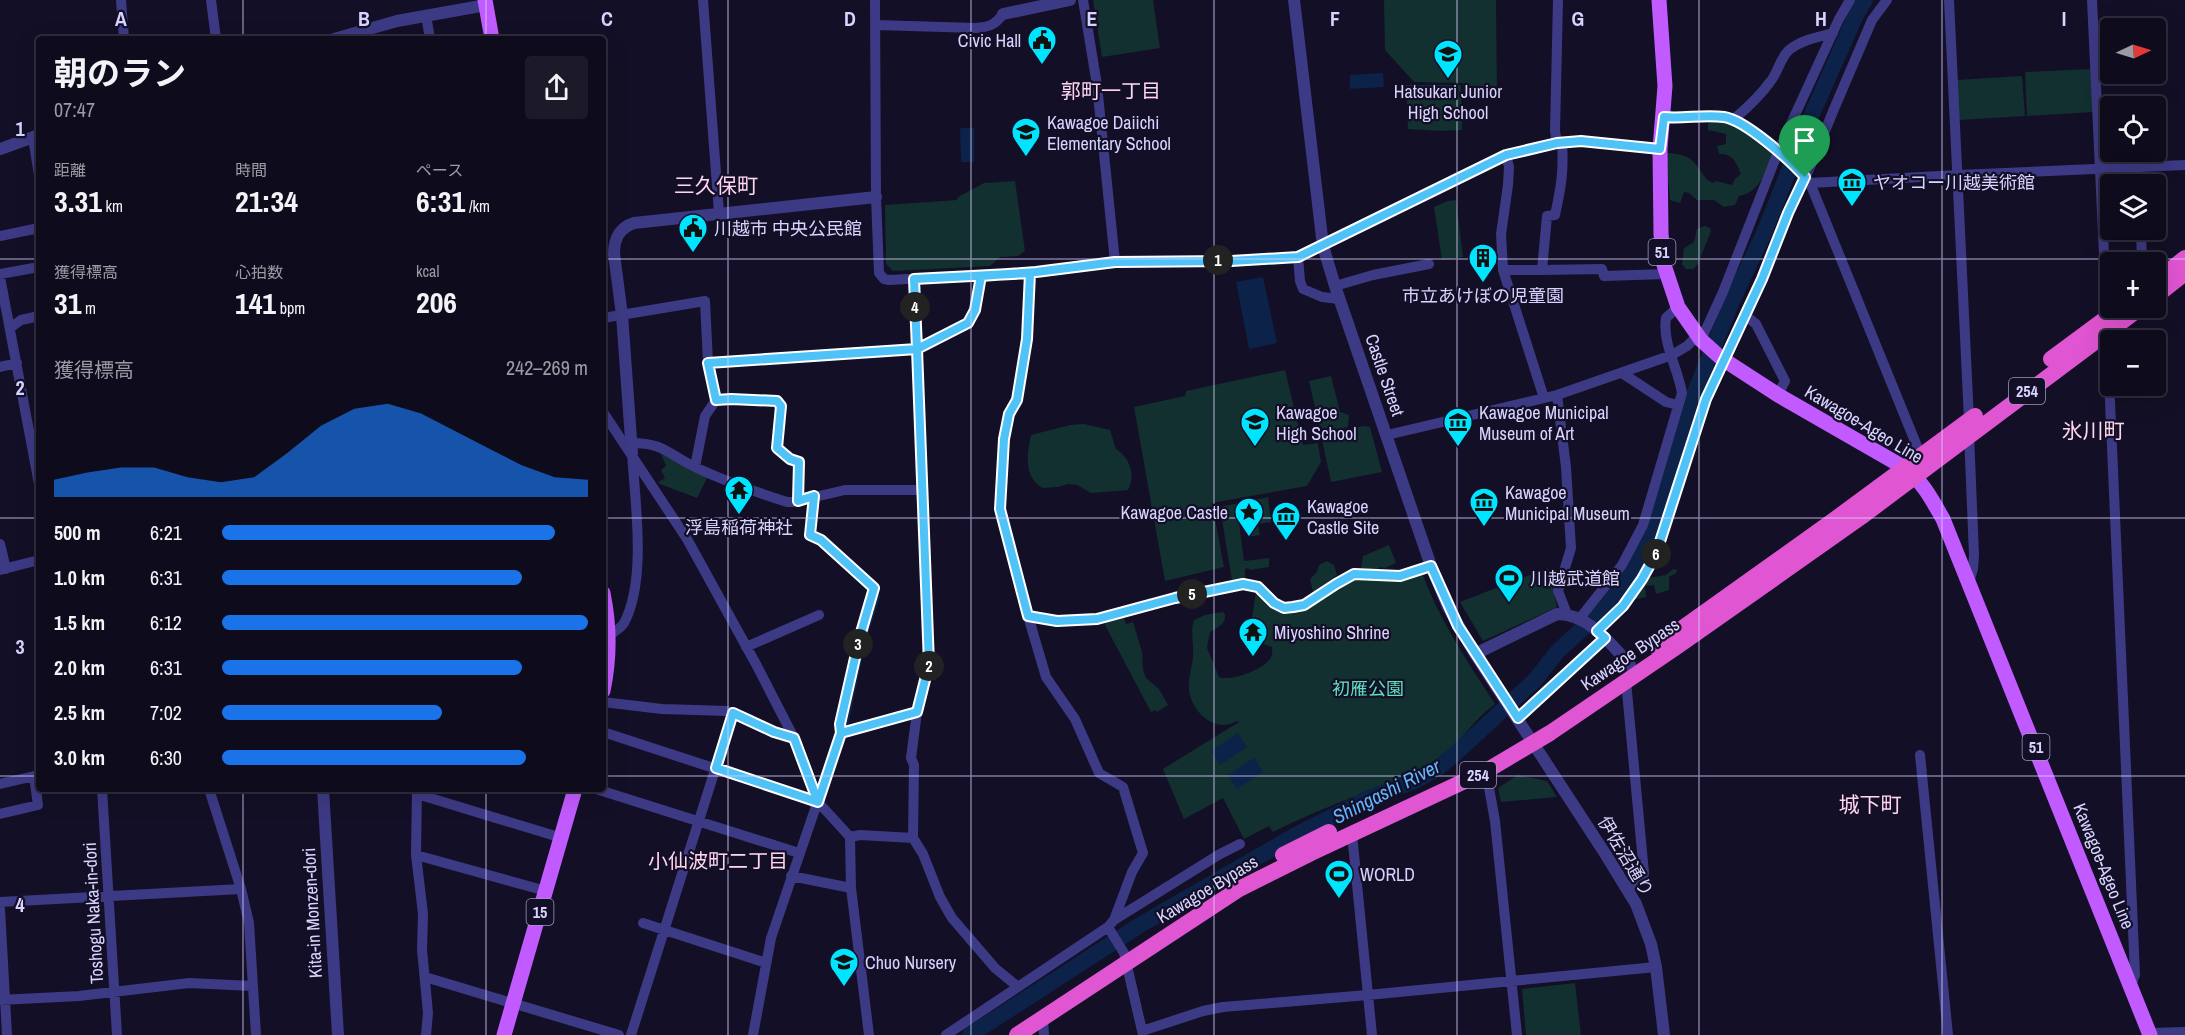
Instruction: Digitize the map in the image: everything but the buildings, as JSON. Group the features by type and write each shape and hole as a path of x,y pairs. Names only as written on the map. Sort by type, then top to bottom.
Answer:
{"highway":[{"path":"2166,273 2185,258"},
{"path":"2166,288 2185,273"},
{"name":"Kawagoe Bypass","path":"1017,1035 1043,1018 1123,954 1239,889 1486,771 1910,472 2111,319"},
{"name":"Kawagoe Bypass","path":"1910,472 1921,456 1969,427"},
{"name":"Kawagoe Bypass","path":"1002,1035 1234,883 1304,843 1453,777 1530,738"}],"main road":[{"name":"Kawagoe-Ageo Line","path":"1659,0 1665,77 1660,149 1661,234 1666,274 1678,307 1701,339 1723,359 1778,396 1910,472 1929,494 1943,519 2150,1034"},
{"path":"485,2 491,36"},
{"path":"606,611 610,635 606,676"},
{"name":"15","path":"504,1035 574,792"}],"street":[{"path":"121,0 124,36"},
{"path":"211,0 216,36"},
{"path":"703,0 719,213"},
{"path":"875,0 876,198 879,273 884,279 889,280 1030,273 1115,262 1231,261 1298,257 1506,155 1559,143 1594,142 1660,149"},
{"path":"876,25 989,27 1003,14 1070,0"},
{"path":"1083,0 1098,94 1115,262"},
{"name":"Castle Street","path":"1294,0 1323,246 1339,299 1431,566 1448,607 1475,654 1530,738"},
{"path":"1542,270 1547,216 1555,214 1564,170 1555,131 1558,0"},
{"path":"1386,435 1557,395 1672,355 1701,339 1833,33 1850,0"},
{"path":"1516,715 1601,635 1642,579 1656,554 1706,399 1723,359 1746,316 1788,213 1872,21 1887,0"},
{"path":"1949,0 1974,555 1974,569 1968,582"},
{"path":"2092,0 2100,169 2111,319 2135,975 2130,985"},
{"path":"343,36 366,28 485,2"},
{"path":"426,15 430,36"},
{"path":"1734,119 1770,84 1785,54 1791,48 1816,37 1833,33"},
{"path":"1664,117 1707,116 1734,119 1781,154 1805,177 1921,456"},
{"path":"0,149 36,137"},
{"path":"1506,155 1509,167 1501,234 1503,270 1544,398"},
{"path":"1805,177 1958,175 2185,165"},
{"path":"2137,167 2137,174"},
{"path":"610,635 623,625 634,588 638,555 622,315 614,244 621,231 634,223 876,198"},
{"path":"0,236 36,229"},
{"path":"1298,257 1303,289 1322,297 1339,299"},
{"path":"1335,286 1373,274 1429,264"},
{"path":"36,268 0,275 36,468"},
{"path":"1503,270 1602,269 1604,276 1666,274"},
{"path":"1030,273 1027,339 1017,400 1009,414 1004,439 1000,509 1046,677 1076,719 1100,773 1123,787 1143,853 1132,872 1110,925 1123,954 1142,1033 1203,1011 1223,1007 1656,967"},
{"path":"708,363 917,349 968,323 975,310 981,276"},
{"path":"914,279 929,664 917,712 911,758 914,765 913,838 923,854 940,897 952,918 994,968 1018,987"},
{"path":"606,318 705,301 708,363 716,400 705,416 694,467"},
{"path":"1580,618 1622,565 1643,525 1682,393 1680,376 1664,325 1666,318 1678,307"},
{"path":"1746,316 1756,324 1785,381 1778,396"},
{"path":"10,328 21,320 36,317"},
{"path":"0,367 17,363"},
{"path":"1622,373 1666,402 1678,405"},
{"path":"1557,395 1566,467 1571,548 1557,591 1567,614"},
{"path":"716,400 777,401 781,406 777,448 790,459 799,462 798,501"},
{"path":"606,417 631,448 687,539 794,738 818,802 850,837 851,888 869,1035"},
{"path":"631,448 649,443 659,446 694,467 787,502 844,490 921,490"},
{"path":"753,1035 771,938 841,733 840,724 860,636 874,588 821,540 810,535 814,496"},
{"path":"0,544 3,569 36,561"},
{"path":"1028,616 1057,621 1097,619 1175,598 1243,584 1258,587 1274,603 1284,608 1293,607 1304,605 1354,574 1400,576 1431,566"},
{"path":"1475,654 1557,614 1567,614 1580,618 1601,635 1628,673 1644,873 1643,878 1628,888"},
{"path":"746,647 819,615"},
{"path":"606,702 662,709 733,713 774,732 794,738"},
{"path":"841,733 917,712"},
{"path":"631,1035 733,713"},
{"path":"606,733 818,802"},
{"name":"伊佐沼通り","path":"1530,738 1628,888 1636,904 1651,944 1656,967 1664,1035"},
{"path":"1920,755 1948,1035"},
{"path":"1486,771 1495,821 1516,1035"},
{"path":"0,784 36,776"},
{"path":"0,814 38,806 38,792"},
{"name":"Toshogu Naka-in-dori","path":"102,792 117,1035"},
{"path":"210,792 241,889 249,923 256,1035"},
{"name":"Kita-in Monzen-dori","path":"322,792 338,1035"},
{"path":"426,1035 428,1013 422,950 423,914 416,855 417,792 562,838"},
{"path":"605,792 799,854"},
{"path":"1352,834 1372,1035"},
{"path":"850,837 860,835 913,838"},
{"path":"946,1035 1110,925 1220,854 1240,844"},
{"path":"416,855 546,891"},
{"path":"791,876 851,888"},
{"path":"0,902 241,889"},
{"path":"0,909 4,971 3,1000 7,1035"},
{"path":"643,923 766,963"},
{"path":"4,971 17,970"},
{"path":"425,977 619,1035"},
{"path":"3,1000 79,996 189,983 253,986"},
{"path":"1043,1018 1044,1035"},
{"path":"2150,1034 2185,1032"}],"green space":[{"path":"1093,0 1153,0 1160,48 1102,57"},
{"path":"1384,0 1496,0 1497,97 1464,97 1463,83 1414,82 1385,50"},
{"path":"2091,69 2093,112 2027,116 2025,72"},
{"path":"2022,76 2025,116 1959,120 1957,80"},
{"path":"1406,85 1461,85 1462,130 1408,129"},
{"path":"1708,120 1727,120 1769,151 1772,156 1756,187 1739,196 1735,205 1724,207 1714,200 1697,200 1684,192 1680,203 1670,200 1666,159 1668,153 1689,158 1706,179 1713,183 1716,181 1732,185 1741,174 1731,157 1719,154 1717,146 1726,144 1726,134 1708,130"},
{"path":"1015,181 1025,251 1018,256 1000,257 990,266 893,271 886,264 885,205 957,200 958,197 984,183"},
{"path":"1456,200 1463,257 1442,260 1434,207"},
{"path":"1705,226 1711,231 1698,264 1693,269 1686,269 1682,264 1684,248 1694,242 1697,229"},
{"path":"1285,370 1303,445 1318,443 1321,462 1307,486 1212,503 1224,567 1165,581 1134,407 1185,396 1186,391"},
{"path":"1331,376 1340,412 1349,415 1348,427 1326,432 1319,425 1309,381"},
{"path":"1084,424 1110,430 1116,449 1125,457 1130,467 1131,479 1128,490 1091,493 1077,485 1068,484 1043,488 1032,478 1028,464 1031,435 1070,425"},
{"path":"1364,426 1370,427 1382,472 1331,482 1322,440 1328,433"},
{"path":"661,454 708,476 697,498 658,482 665,478 661,470 666,466"},
{"path":"1268,497 1271,522 1258,524 1260,535 1248,537 1246,522 1239,523 1244,561 1269,558 1269,567 1245,569 1245,579 1232,581 1220,507"},
{"path":"1389,545 1396,563 1385,568 1380,567 1377,571 1361,568 1363,556"},
{"path":"1327,561 1334,565 1337,575 1313,592 1310,579 1317,572 1319,565"},
{"name":"川越武道館","path":"1548,568 1557,607 1483,641 1460,602"},
{"path":"1673,569 1677,570 1669,577 1669,590 1656,594 1654,585 1645,586 1646,597 1633,600 1648,578 1666,575"},
{"name":"初雁公園","path":"1422,573 1446,624 1495,704 1477,720 1445,756 1419,774 1342,801 1273,832 1269,826 1244,839 1223,798 1184,819 1163,769 1239,722 1220,725 1213,723 1199,713 1194,706 1189,685 1193,657 1194,620 1205,615 1223,612 1225,614 1223,623 1210,632 1207,648 1219,677 1231,678 1256,670 1268,662 1272,654 1272,647 1252,640 1249,634 1262,628 1252,619 1256,591 1295,611 1300,611 1351,580 1360,578 1397,582"},
{"path":"1123,615 1126,624 1133,622 1142,652 1146,678 1159,689 1168,705 1157,712 1155,710 1151,712 1105,625 1106,621"},
{"path":"1518,775 1547,781 1557,797 1501,802 1498,788"},
{"path":"1575,983 1581,1035 1526,1035 1522,989"}],"water":[{"path":"1383,73 1384,87 1350,89 1350,75"},
{"path":"960,128 974,128 974,162 961,162"},
{"path":"1263,277 1277,343 1249,349 1236,282"},
{"path":"1238,733 1247,747 1220,765 1211,751"},
{"path":"1254,758 1263,772 1237,789 1228,775"}],"waterway":[{"name":"Shingashi River","path":"970,1035 1140,925 1296,835 1369,798 1415,781 1438,768 1535,680 1558,651 1592,620 1635,569 1665,496 1671,461 1686,414 1733,299 1764,233 1805,130 1856,15 1865,0"},
{"path":"866,635 879,596"},
{"path":"847,724 862,653"}],"place":[{"name":"Civic Hall","path":"1042,66"},
{"name":"Hatsukari Junior High School","path":"1448,80"},
{"name":"Kawagoe Daiichi Elementary School","path":"1026,158"},
{"name":"ヤオコー川越美術館","path":"1852,208"},
{"name":"川越市 中央公民館","path":"693,254"},
{"name":"市立あけぼの児童園","path":"1483,284"},
{"name":"Kawagoe High School","path":"1255,448"},
{"name":"Kawagoe Municipal Museum of Art","path":"1458,448"},
{"name":"浮島稲荷神社","path":"739,516"},
{"name":"Kawagoe Municipal Museum","path":"1484,528"},
{"name":"Kawagoe Castle","path":"1249,538"},
{"name":"Kawagoe Castle Site","path":"1286,542"},
{"name":"川越武道館","path":"1509,604"},
{"name":"Miyoshino Shrine","path":"1253,658"},
{"name":"WORLD","path":"1339,900"},
{"name":"Chuo Nursery","path":"844,988"}],"district":[{"name":"郭町一丁目","path":"1111,90"},
{"name":"三久保町","path":"716,185"},
{"name":"氷川町","path":"2093,430"},
{"name":"城下町","path":"1870,804"},
{"name":"小仙波町二丁目","path":"718,860"}],"route":[{"path":"1805,177 1746,316 1706,399 1656,554 1623,606 1597,631 1605,638 1518,718 1458,626 1431,566 1400,576 1354,574 1304,605 1293,607 1284,608 1274,603 1258,587 1243,584 1175,598 1097,619 1050,621 1028,616 1004,530 1000,509 1000,491 1004,439 1009,414 1017,400 1027,339 1030,273 981,276 951,278 914,279 917,349 708,363 716,400 777,401 781,406 777,448 790,459 799,462 798,501 814,496 810,535 821,540 874,588 860,636 840,724 841,733 818,802 716,768 733,713 774,732 794,738 818,802 841,733 917,712 929,664 917,349 968,323 975,310 981,276 1115,262 1231,261 1298,257 1506,155 1557,143 1581,141 1660,149 1664,117 1722,116 1734,119 1784,156 1805,177"}]}
